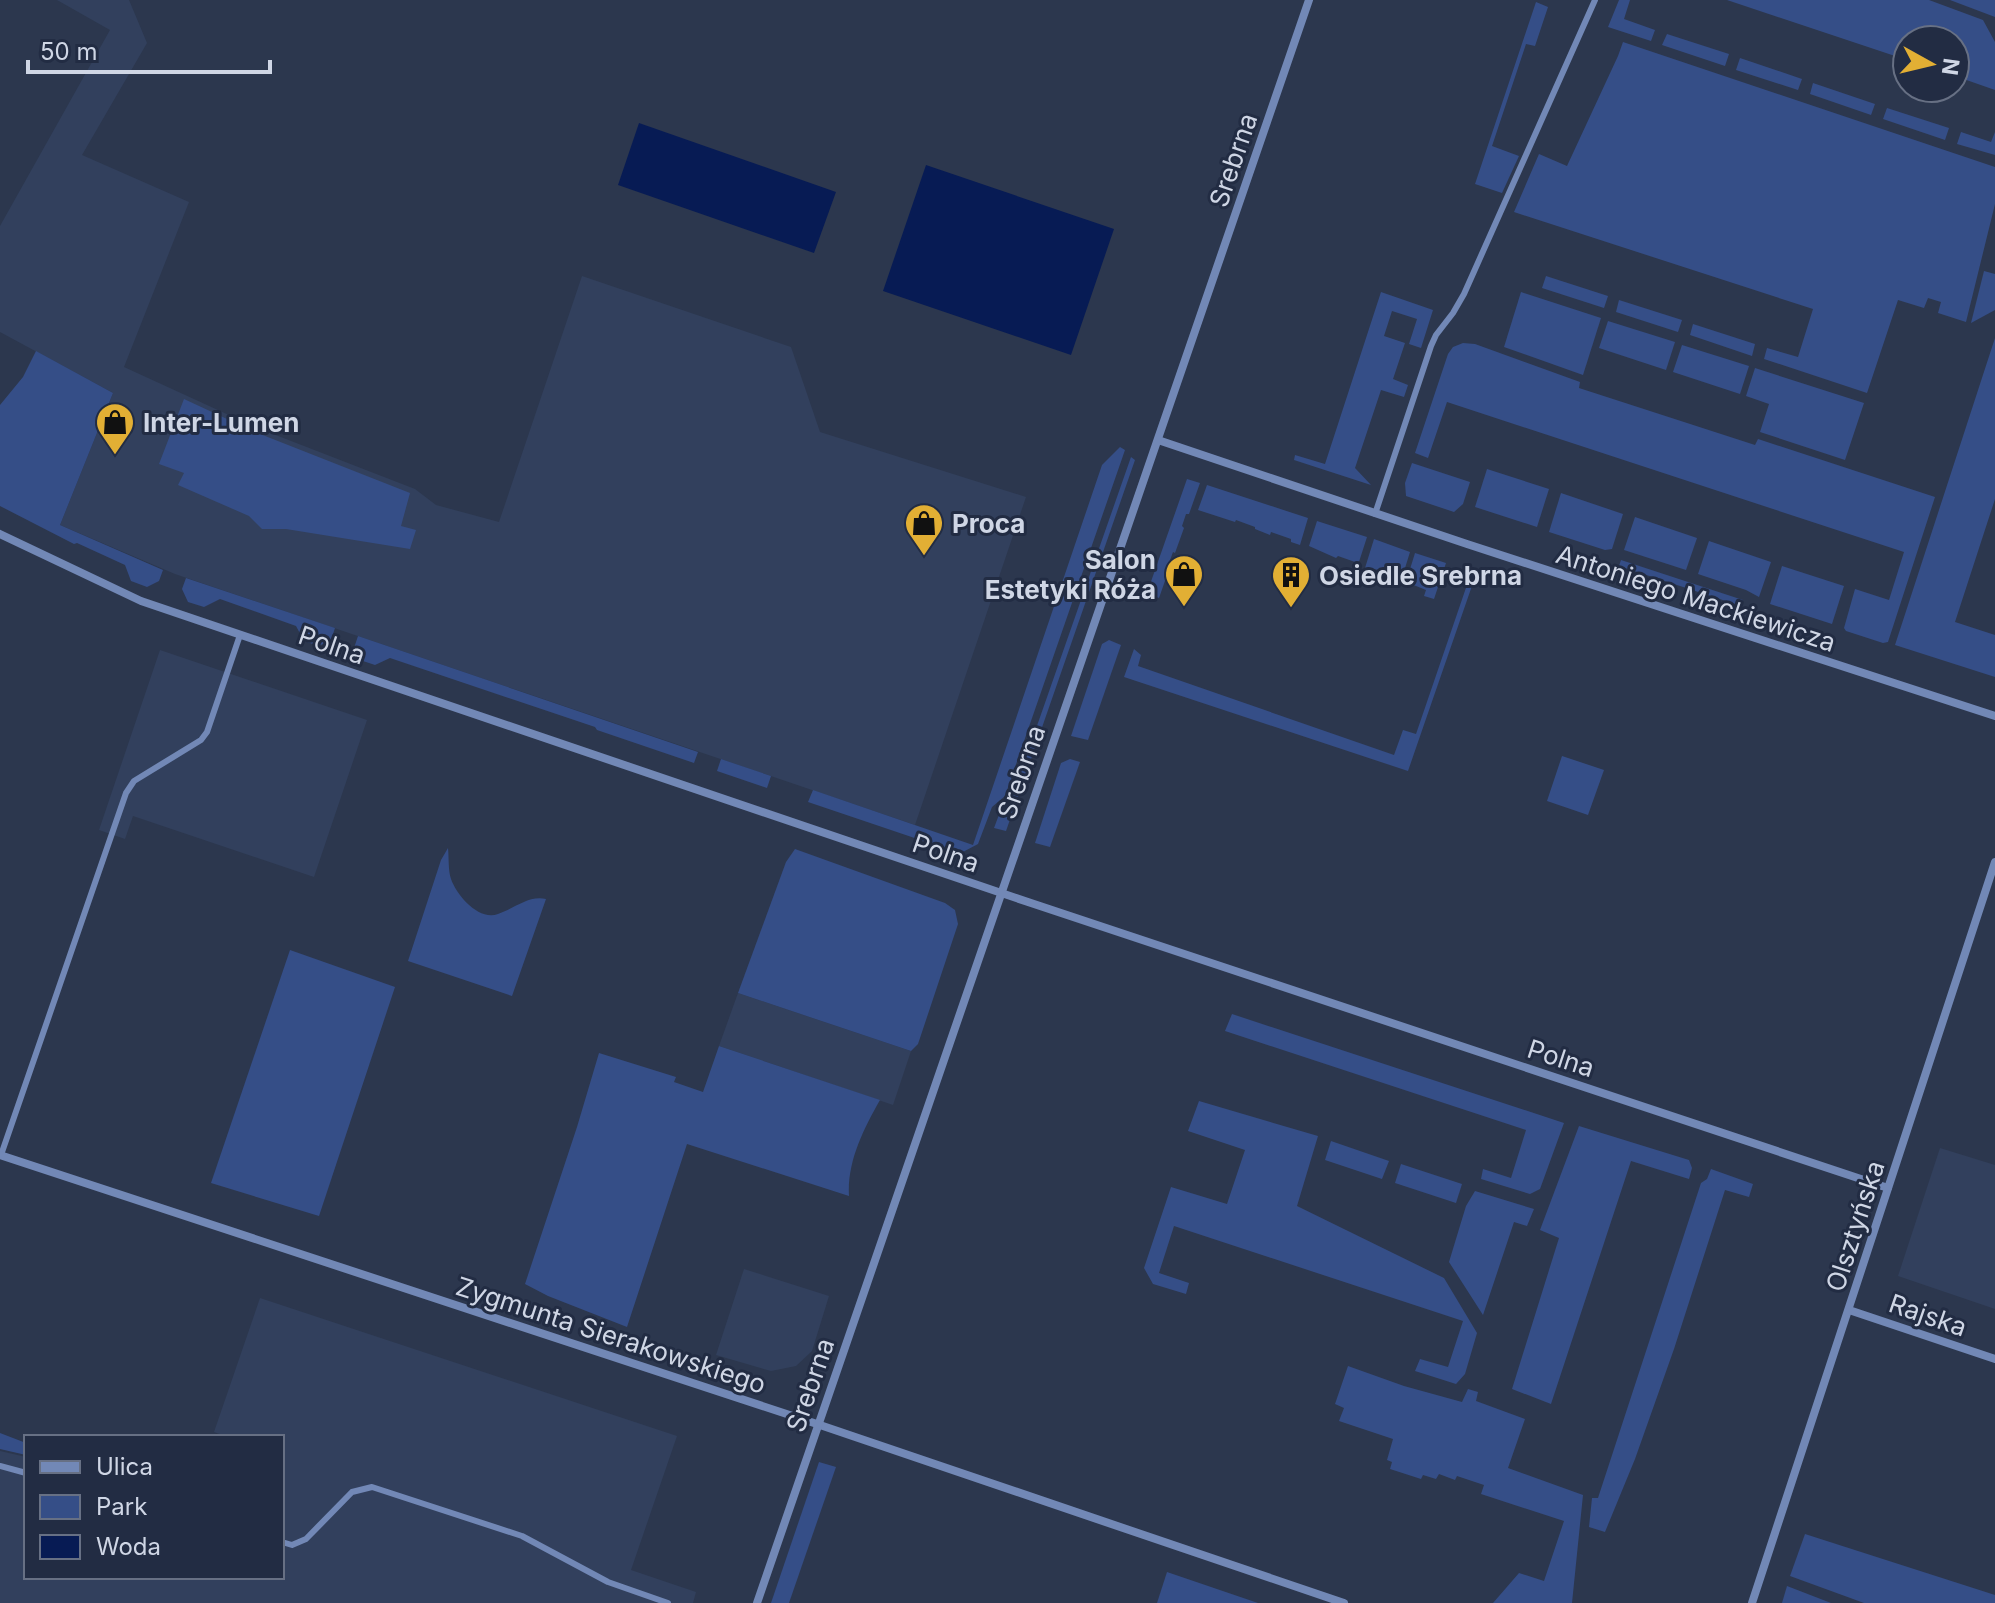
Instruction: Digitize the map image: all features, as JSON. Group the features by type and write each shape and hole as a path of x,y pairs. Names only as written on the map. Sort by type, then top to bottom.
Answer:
{"street":[{"name":"Srebrna","path":"757,1603 1309,0"},
{"name":"Antoniego Mackiewicza","path":"1158,440 1995,716"},
{"name":"Polna","path":"0,534 125,595 240,635 1001,893 1888,1188"},
{"name":"Olsztyńska","path":"1752,1603 1995,862"},
{"name":"Zygmunta Sierakowskiego","path":"0,1155 817,1424 1344,1603"},
{"name":"Rajska","path":"1849,1310 1995,1359"}],"lane":[{"path":"1375,514 1433,340 1464,294 1595,0"},
{"path":"0,1155 126,793 134,781 201,740 207,732 240,635"},
{"path":"0,1466 24,1472"},
{"path":"284,1543 292,1545 306,1539 352,1492 372,1487 522,1536 608,1582 668,1603"}],"shaded area":[{"path":"57,0 129,0 147,43 82,155 189,202 124,367 255,427 415,489 436,505 499,522 582,276 791,347 820,432 1026,497 915,825 175,574 60,525 113,393 0,332 0,226 110,30"},
{"path":"160,650 367,720 314,877 133,816 125,839 99,830"},
{"path":"738,993 911,1051 893,1105 719,1046"},
{"path":"1940,1148 1995,1165 1995,1309 1898,1276"},
{"path":"744,1269 829,1296 812,1351 796,1366 771,1371 716,1355"},
{"path":"260,1298 677,1436 631,1570 696,1592 693,1603 0,1603 0,1451 24,1457 24,1579 284,1579 284,1435 222,1435 214,1432"}],"green space":[{"path":"1619,0 1630,0 1624,19 1655,30 1651,41 1608,27"},
{"path":"1727,0 1929,0 1983,20 1995,42 1995,90 1971,82 1971,24 1891,24 1891,55"},
{"path":"1950,0 1995,0 1995,17"},
{"path":"1536,2 1548,7 1535,46 1526,44 1492,146 1519,156 1502,193 1475,184"},
{"path":"1667,34 1729,54 1725,66 1662,45"},
{"path":"1623,42 1995,167 1995,204 1966,322 1938,313 1941,302 1928,298 1924,308 1898,300 1867,393 1764,359 1767,348 1798,357 1813,309 1514,212 1539,154 1567,166"},
{"path":"1740,58 1802,79 1798,90 1736,70"},
{"path":"1813,83 1875,104 1871,115 1810,94"},
{"path":"1887,108 1949,128 1945,140 1883,119"},
{"path":"1961,132 1991,142 1995,132 1995,155 1957,144"},
{"path":"1984,271 1995,274 1995,310 1971,323"},
{"path":"1546,276 1608,296 1604,308 1542,288"},
{"path":"1381,292 1433,310 1421,348 1409,344 1417,319 1392,311 1384,336 1405,343 1393,379 1408,385 1404,397 1381,390 1355,468 1371,485 1294,460 1295,455 1325,464"},
{"path":"1521,292 1601,318 1583,375 1504,347"},
{"path":"1619,300 1682,320 1678,332 1616,312"},
{"path":"1608,321 1675,342 1666,370 1599,348"},
{"path":"1693,324 1755,344 1752,356 1690,335"},
{"path":"1995,338 1995,499 1955,622 1995,635 1995,677 1895,645"},
{"path":"1463,343 1475,344 1580,382 1579,388 1755,445 1758,439 1935,497 1888,642 1883,643 1844,628 1855,589 1889,600 1904,552 1447,402 1428,458 1415,453 1448,354 1453,347"},
{"path":"1682,345 1749,366 1740,394 1673,372"},
{"path":"36,351 113,393 60,525 163,570 159,581 147,587 131,581 125,565 74,544 0,506 0,405 23,377"},
{"path":"1755,368 1864,403 1845,460 1760,432 1769,404 1746,396"},
{"path":"184,399 255,432 410,493 401,526 416,530 410,549 286,529 262,529 249,516 178,485 184,473 159,464"},
{"path":"1120,447 1125,450 1005,796 992,807 978,844 961,853 956,852 808,802 813,790 973,845 1102,465"},
{"path":"1131,457 1135,460 1006,831 994,828 1000,812 1010,803"},
{"path":"1412,463 1470,482 1463,504 1454,512 1406,496 1405,483"},
{"path":"1487,469 1549,489 1537,527 1475,507"},
{"path":"1187,479 1200,483 1189,514 1186,514 1159,598 1147,593"},
{"path":"1207,485 1308,518 1300,545 1271,532 1270,535 1236,520 1198,510"},
{"path":"1561,493 1623,514 1612,549 1605,550 1549,532"},
{"path":"1635,517 1697,538 1686,570 1624,550"},
{"path":"1317,521 1367,537 1358,565 1309,546"},
{"path":"1374,539 1410,552 1401,581 1384,572 1365,568"},
{"path":"1709,541 1771,562 1759,597 1698,574"},
{"path":"1415,553 1446,563 1434,599 1424,596 1426,590 1406,582"},
{"path":"1621,560 1743,600 1741,606 1619,566"},
{"path":"1782,566 1844,586 1832,624 1770,604"},
{"path":"186,578 335,628 331,640 319,646 304,641 296,626 220,599 204,607 188,602 182,589"},
{"path":"1469,579 1474,580 1408,771 1124,677 1134,649 1141,655 1138,666 1394,755 1403,730 1416,734"},
{"path":"358,636 698,752 694,763 390,658 375,665 360,660 354,648"},
{"path":"1109,640 1121,645 1088,740 1071,736 1102,644"},
{"path":"1562,756 1604,770 1588,815 1547,801"},
{"path":"721,759 771,776 767,788 717,771"},
{"path":"1070,759 1080,762 1050,847 1035,843 1061,763"},
{"path":"448,848 449,872 454,886 470,906 483,914 498,914 527,901 546,899 512,996 408,961 441,860"},
{"path":"795,849 945,903 955,910 958,924 918,1044 911,1051 738,993 786,862"},
{"path":"290,950 395,987 319,1216 211,1183"},
{"path":"1232,1014 1564,1123 1540,1189 1530,1194 1481,1179 1483,1169 1511,1178 1526,1130 1225,1031"},
{"path":"719,1046 880,1100 853,1159 849,1196 687,1144 627,1327 525,1284 599,1053 676,1077 674,1082 703,1092"},
{"path":"1199,1101 1318,1136 1297,1206 1444,1278 1477,1333 1465,1374 1456,1384 1415,1371 1420,1359 1448,1367 1463,1321 1174,1226 1159,1273 1189,1283 1186,1294 1153,1284 1144,1268 1171,1187 1227,1204 1245,1150 1188,1131"},
{"path":"1579,1126 1689,1160 1692,1168 1689,1179 1631,1161 1551,1404 1512,1389 1559,1238 1540,1230"},
{"path":"1331,1141 1389,1161 1382,1179 1325,1160"},
{"path":"1401,1164 1462,1184 1456,1203 1395,1183"},
{"path":"1711,1169 1753,1184 1749,1197 1725,1190 1635,1459 1605,1532 1589,1527 1592,1498 1598,1498 1701,1183 1707,1179"},
{"path":"1475,1191 1534,1209 1527,1226 1514,1222 1483,1315 1449,1262 1466,1206"},
{"path":"1348,1366 1462,1402 1468,1389 1478,1392 1476,1401 1525,1419 1508,1468 1583,1495 1572,1603 1493,1603 1519,1573 1544,1581 1564,1521 1481,1494 1484,1485 1457,1476 1455,1480 1439,1474 1436,1479 1423,1475 1421,1479 1390,1469 1392,1462 1387,1460 1393,1439 1339,1421 1344,1408 1335,1404"},
{"path":"0,1433 24,1442 24,1455 0,1449"},
{"path":"819,1462 836,1467 789,1603 771,1603"},
{"path":"1805,1534 1995,1595 1995,1603 1864,1603 1790,1576"},
{"path":"1167,1572 1258,1603 1157,1603"},
{"path":"1787,1586 1831,1603 1782,1603"}],"water":[{"path":"639,123 836,192 814,253 618,185"},
{"path":"926,165 1114,229 1071,355 883,291"}],"place":[{"name":"Inter-Lumen","path":"115,456"},
{"name":"Proca","path":"924,557"},
{"name":"Salon Estetyki Róża","path":"1184,608"},
{"name":"Osiedle Srebrna","path":"1291,609"}]}
